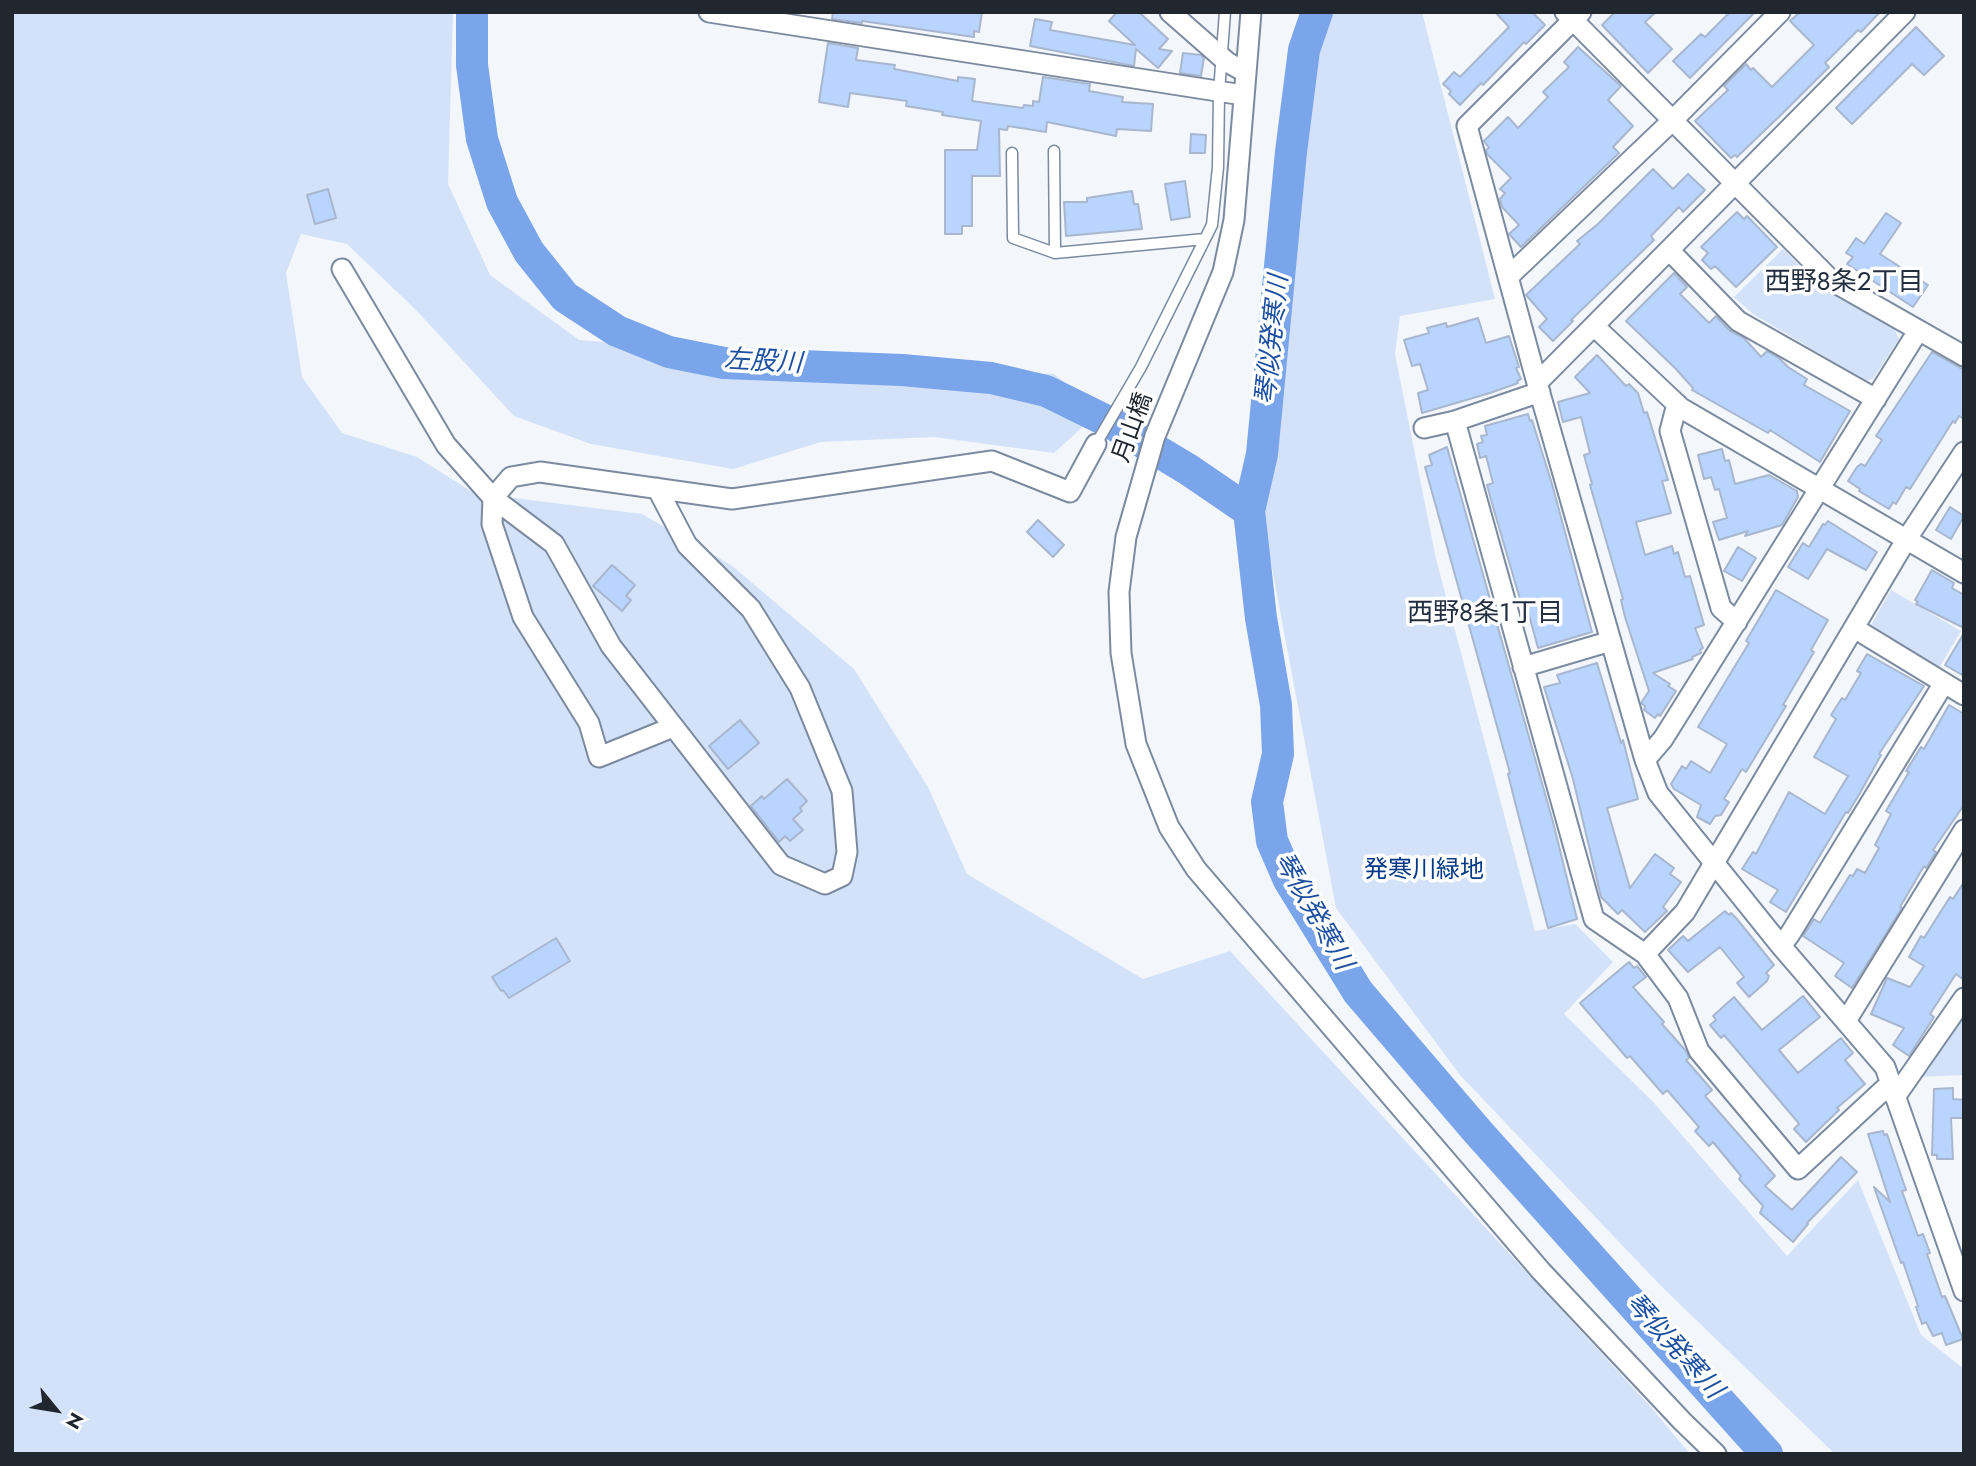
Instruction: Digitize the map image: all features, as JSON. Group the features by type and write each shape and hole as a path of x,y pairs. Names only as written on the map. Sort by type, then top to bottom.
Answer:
{"street":[{"path":"709,12 1243,95"},
{"path":"1170,12 1222,57 1245,72"},
{"name":"月山橋","path":"1251,12 1234,220 1223,272 1155,436 1126,537 1119,592 1121,653 1136,744 1169,827 1196,869 1541,1270 1716,1454"},
{"path":"1508,277 1673,120 1780,12"},
{"path":"1424,428 1455,421 1539,388 1594,326 1905,12"},
{"path":"1964,356 1832,281 1573,15 1467,126 1645,760 1658,793 1781,946 1885,1067 1964,1291"},
{"path":"1669,250 1738,321 1876,399"},
{"path":"342,269 446,445 493,498 554,544 611,646 781,865 825,884 842,876 847,852 842,792 800,688 751,609 687,545 657,488"},
{"path":"1594,326 1677,404 1964,573"},
{"path":"1645,760 1663,739 1919,331"},
{"path":"1677,404 1671,430 1674,443 1721,608 1737,622"},
{"path":"1455,421 1594,919 1645,954 1678,998 1699,1051 1798,1169 1894,1089 1964,998"},
{"path":"673,727 599,757 589,723 523,617 492,524 493,498 511,477 540,472 732,499 992,461 1070,492 1096,444"},
{"path":"1645,954 1685,912 1906,540 1962,459"},
{"path":"1854,628 1964,695"},
{"path":"1523,667 1611,641"},
{"path":"1781,946 1944,683"},
{"path":"1846,1021 1961,841"}],"lane":[{"path":"1096,444 1141,367 1212,225 1218,167 1224,12"},
{"path":"1054,151 1055,253"},
{"path":"1012,153 1013,238 1055,253 1205,239"}],"green space":[{"path":"12,12 453,12 448,184 490,275 579,340 738,353 842,378 949,370 1054,374 1100,411 1054,453 934,437 821,442 733,469 591,444 514,416 416,310 347,244 301,234 286,273 302,377 342,433 417,457 474,493 642,514 731,565 854,669 928,787 967,874 1143,979 1230,951 1650,1406 1690,1454 12,1454"},
{"name":"発寒川緑地","path":"1328,12 1422,12 1495,299 1400,316 1395,354 1436,559 1535,931 1575,924 1613,962 1564,1014 1654,1103 1787,1256 1858,1180 1921,1335 1964,1369 1964,1454 1835,1454 1661,1286 1460,1075 1336,908 1262,515 1307,128 1309,59"},
{"path":"1783,249 1822,288 1894,328 1899,339 1873,379 1866,381 1753,314 1734,297"},
{"path":"1891,590 1961,631 1939,668 1871,625"},
{"path":"1964,1010 1964,1075 1916,1077"}],"building":[{"path":"833,12 982,12 979,32 974,31 974,37 832,19"},
{"path":"1117,12 1139,12 1168,39 1159,49 1172,51 1158,68 1136,49 1134,66 1030,46 1035,19 1052,22 1050,30 1135,45 1109,21"},
{"path":"1495,12 1532,12 1545,25 1460,105 1443,84 1454,72 1460,77 1509,27"},
{"path":"1615,12 1656,12 1645,22 1672,49 1648,73 1602,25"},
{"path":"1730,12 1755,12 1690,78 1673,61 1701,34 1705,37"},
{"path":"1800,12 1880,12 1825,63 1829,67 1787,109 1737,157 1735,155 1731,158 1695,121 1728,90 1724,86 1746,64 1772,87 1814,45 1790,21"},
{"path":"1916,27 1944,56 1924,75 1912,64 1852,124 1836,108"},
{"path":"828,43 858,48 856,60 895,65 894,69 958,81 958,77 975,79 972,101 1023,108 1024,105 1033,106 1033,101 1039,102 1043,77 1090,84 1089,91 1123,97 1122,102 1153,104 1151,131 1117,129 1116,136 1047,122 1046,132 1008,126 1007,130 999,129 1000,176 972,176 972,226 962,226 962,234 945,234 945,150 977,150 981,121 906,106 907,101 850,93 848,107 819,102"},
{"path":"1578,47 1621,86 1608,100 1633,126 1613,147 1619,153 1521,247 1509,234 1519,225 1502,207 1500,199 1505,193 1500,189 1511,178 1487,154 1486,150 1489,148 1484,141 1508,117 1518,128 1548,97 1543,92 1569,67 1564,62"},
{"path":"1183,53 1201,55 1204,58 1201,76 1180,73"},
{"path":"1191,134 1206,135 1205,153 1190,153"},
{"path":"1653,169 1673,189 1688,174 1705,190 1683,212 1679,207 1651,236 1654,240 1571,320 1573,321 1553,341 1539,327 1547,319 1526,295 1580,244 1577,241 1598,224"},
{"path":"1185,181 1190,217 1171,220 1165,184"},
{"path":"328,189 336,218 315,224 307,195"},
{"path":"1132,191 1134,204 1138,204 1142,229 1066,236 1064,202 1087,202 1087,198"},
{"path":"1737,212 1744,219 1747,216 1777,247 1736,287 1715,266 1711,269 1702,260 1708,253 1701,247"},
{"path":"1886,213 1901,223 1880,254 1928,285 1913,307 1847,264 1853,257 1846,253 1856,238 1864,244"},
{"path":"1674,273 1687,287 1680,294 1709,323 1716,316 1729,330 1744,338 1761,357 1767,351 1779,358 1807,379 1804,385 1850,411 1820,462 1770,430 1768,433 1692,390 1676,369 1626,321"},
{"path":"1478,318 1486,343 1509,336 1521,379 1518,383 1490,393 1422,413 1418,393 1428,390 1420,364 1412,366 1404,340 1429,333 1427,328 1446,323 1447,327"},
{"path":"1932,352 1964,370 1964,419 1959,416 1955,423 1953,421 1910,489 1906,487 1896,504 1893,502 1889,509 1848,481 1857,467 1861,464 1865,466 1882,440 1876,436"},
{"path":"1597,355 1626,386 1629,384 1638,393 1644,413 1647,412 1668,480 1662,481 1671,513 1636,522 1645,555 1672,546 1674,554 1678,552 1685,577 1690,576 1704,625 1695,628 1703,648 1701,653 1692,657 1693,659 1653,673 1676,691 1660,716 1658,714 1655,718 1644,710 1645,706 1641,703 1649,691 1625,617 1623,599 1590,485 1592,484 1584,455 1590,453 1581,417 1563,422 1558,402 1590,393 1575,377"},
{"path":"1528,414 1552,484 1592,632 1538,648 1526,604 1522,606 1491,500 1487,485 1493,483 1486,456 1480,458 1477,444 1483,442 1481,436 1487,435 1485,426"},
{"path":"1447,447 1553,822 1577,919 1548,928 1508,774 1510,773 1425,467 1432,465 1429,455"},
{"path":"1722,449 1725,461 1729,460 1735,484 1769,475 1797,491 1798,497 1782,525 1745,536 1748,531 1719,540 1713,522 1727,518 1719,489 1715,490 1711,477 1704,479 1698,455"},
{"path":"1950,507 1964,516 1951,539 1936,530"},
{"path":"1038,520 1064,545 1053,557 1027,532"},
{"path":"1828,521 1877,552 1866,570 1827,549 1808,579 1788,567 1803,543 1809,547 1823,524"},
{"path":"1738,547 1756,558 1742,581 1724,571"},
{"path":"612,565 635,585 626,596 631,600 622,611 593,586"},
{"path":"1932,570 1954,583 1952,588 1964,595 1964,628 1916,604 1918,602 1915,600"},
{"path":"1776,590 1828,620 1811,650 1814,652 1783,705 1786,706 1746,772 1742,769 1724,799 1729,802 1721,815 1715,816 1710,824 1697,817 1701,805 1674,789 1671,784 1682,766 1686,769 1691,761 1710,773 1727,744 1698,727 1749,643 1746,641"},
{"path":"1964,633 1964,676 1945,665"},
{"path":"1867,654 1924,686 1879,754 1881,755 1860,793 1786,912 1770,902 1778,890 1742,869 1753,852 1756,854 1789,792 1825,814 1848,776 1814,757 1836,719 1831,715 1842,698 1845,700 1861,673 1857,671"},
{"path":"1597,663 1621,743 1623,740 1638,799 1607,808 1630,888 1655,854 1674,868 1670,874 1681,882 1663,907 1667,911 1645,932 1622,910 1618,914 1601,897 1573,779 1544,687 1560,683 1557,675"},
{"path":"1949,705 1964,714 1964,805 1933,850 1936,852 1926,868 1924,866 1900,907 1902,908 1852,988 1835,976 1844,963 1803,936 1814,919 1820,923 1850,875 1853,876 1857,869 1865,873 1879,848 1875,845 1891,814 1886,811 1909,772 1906,771 1921,747 1924,749"},
{"path":"740,720 759,743 728,769 709,746"},
{"path":"787,779 807,801 800,808 802,811 793,819 803,830 790,841 785,836 779,842 751,806 762,796 764,799"},
{"path":"1964,882 1964,980 1956,974 1930,1014 1934,1017 1909,1056 1893,1045 1904,1028 1871,1014 1887,978 1910,987 1924,966 1909,957 1921,936 1924,938 1950,897 1953,899"},
{"path":"1725,911 1737,919 1774,965 1766,973 1769,976 1767,981 1749,997 1737,983 1744,977 1720,947 1688,972 1668,950 1683,936 1688,941"},
{"path":"556,938 570,961 509,998 501,991 492,977"},
{"path":"1629,962 1634,968 1637,966 1646,977 1633,987 1664,1022 1662,1024 1686,1051 1689,1058 1686,1060 1712,1090 1705,1096 1775,1176 1765,1186 1792,1210 1841,1157 1857,1172 1807,1223 1793,1242 1760,1213 1763,1206 1739,1179 1741,1176 1713,1142 1709,1146 1695,1131 1699,1127 1667,1090 1663,1094 1630,1056 1627,1058 1580,1003"},
{"path":"1803,996 1820,1017 1779,1050 1798,1073 1841,1038 1853,1053 1845,1060 1865,1084 1837,1108 1839,1110 1806,1142 1794,1129 1799,1124 1796,1120 1724,1035 1721,1038 1710,1025 1716,1020 1713,1016 1734,997 1762,1030"},
{"path":"1953,1088 1953,1099 1964,1100 1964,1118 1951,1118 1953,1159 1937,1159 1937,1155 1932,1155 1934,1089"},
{"path":"1883,1131 1884,1135 1887,1134 1906,1190 1902,1191 1918,1236 1923,1234 1942,1297 1945,1296 1963,1339 1946,1345 1942,1333 1933,1336 1926,1322 1922,1324 1903,1262 1901,1263 1874,1187 1890,1202 1868,1134"}],"waterway":[{"name":"左股川","path":"472,12 472,65 482,139 502,202 529,252 565,297 617,331 669,352 724,363 902,370 991,378 1046,391 1111,423 1189,470 1249,511"},
{"name":"琴似発寒川","path":"1317,12 1304,50 1291,152 1262,454 1249,511 1261,618 1276,705 1278,754 1267,802 1272,841 1289,880 1358,992 1478,1132 1767,1454"}],"district":[{"name":"西野8条2丁目","path":"1844,284"},
{"name":"西野8条1丁目","path":"1485,615"}]}
